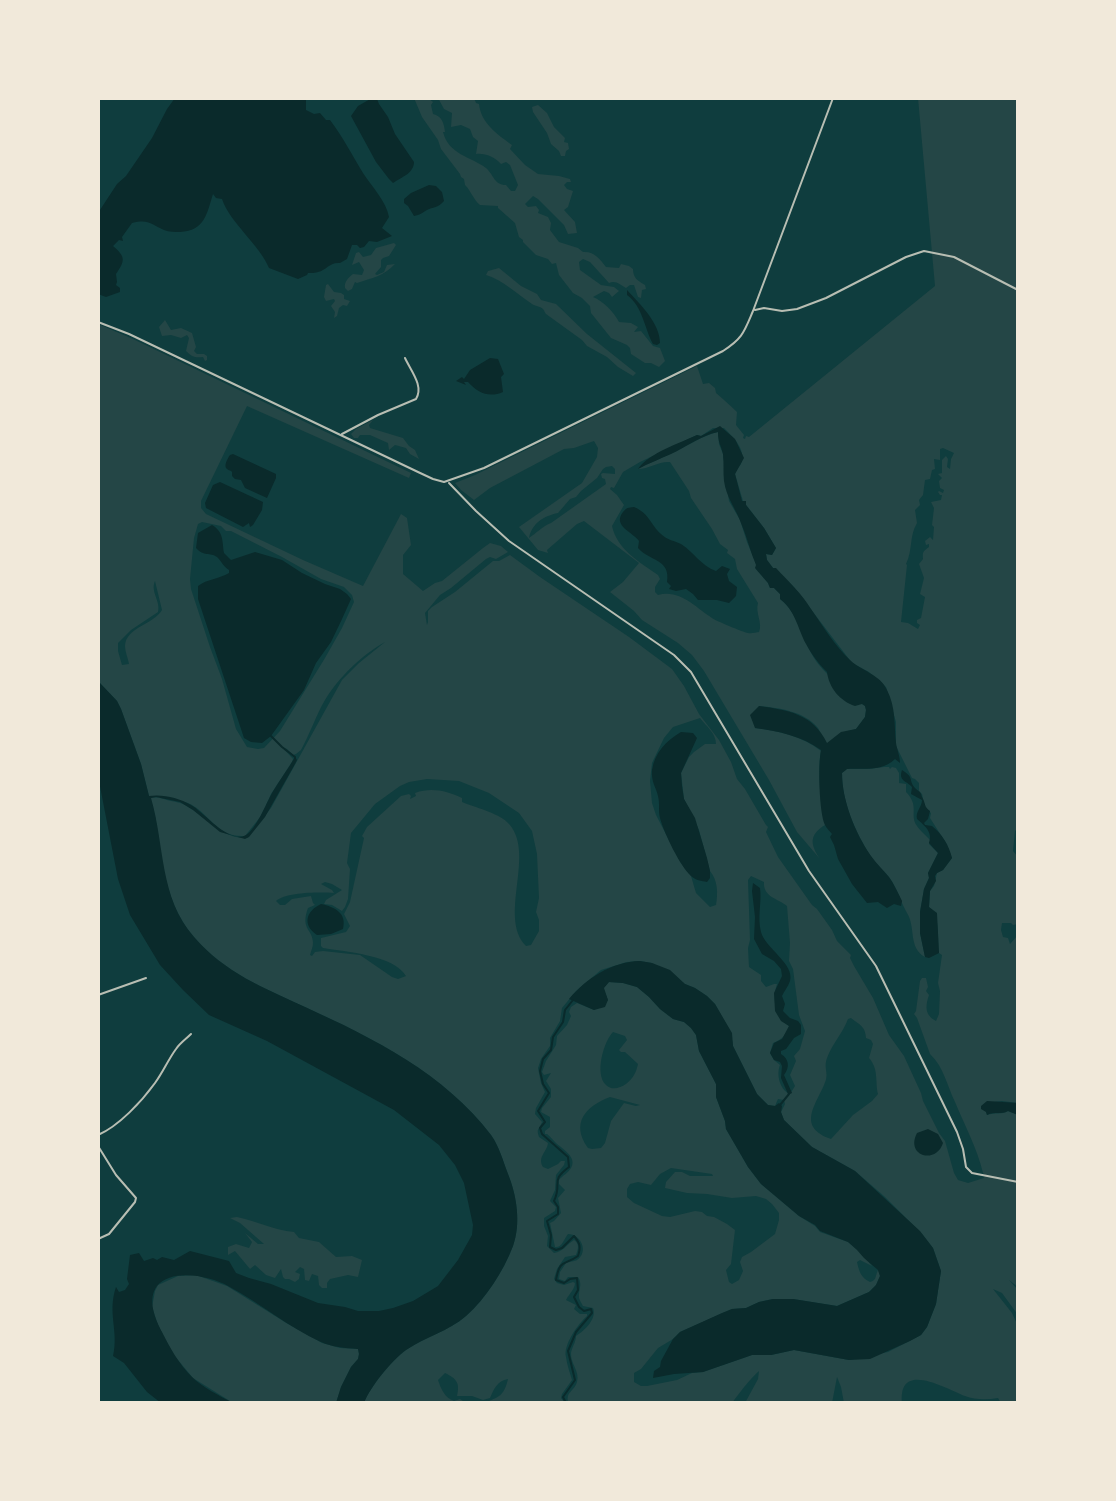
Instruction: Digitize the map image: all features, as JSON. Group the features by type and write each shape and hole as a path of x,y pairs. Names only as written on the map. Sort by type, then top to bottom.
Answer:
{"street":[{"path":"98,322 129,334 425,476 448,482 484,468 737,342 743,335 753,311 833,98"},
{"path":"753,311 764,308 782,311 797,309 924,251 954,257 1018,290"},
{"path":"341,435 416,399 420,394 419,387 405,358"},
{"path":"448,482 509,541 667,650 691,672 808,871 876,965 957,1132 966,1167 972,1173 1018,1182"},
{"path":"98,995 146,978"},
{"path":"98,1135 137,1105 157,1081 179,1045 191,1034"},
{"path":"98,1146 116,1175 135,1196 135,1202 109,1234 98,1239"}],"shaded area":[{"path":"175,98 306,98 306,110 314,114 320,113 326,120 330,120 382,200 389,217 382,228 392,236 377,242 369,241 360,248 352,245 347,259 298,279 269,268 265,259 231,217 222,199 213,194 204,220 188,231 170,232 146,222 132,223 122,237 123,241 119,240 113,246 123,259 116,274 116,285 120,292 106,297 98,294 98,213 152,138"},
{"path":"372,98 377,99 395,134 414,162 410,172 393,183 376,162 351,116 358,106"},
{"path":"414,98 428,98 433,102 433,114 442,120 443,132 450,146 486,168 497,181 511,191 515,191 518,185 510,165 506,162 501,164 486,155 476,154 478,141 470,129 461,125 451,127 452,113 444,109 438,98 474,98 486,122 512,145 510,149 525,165 538,174 570,179 571,182 564,185 573,191 568,207 564,210 575,222 577,233 568,234 564,225 533,196 525,204 528,207 536,206 538,213 548,217 550,230 559,242 594,254 606,267 619,268 621,264 633,269 636,279 645,285 646,289 642,290 641,298 638,297 634,285 626,288 616,282 609,283 590,262 583,259 579,262 580,270 601,285 614,287 619,291 612,297 604,291 593,297 608,307 619,322 638,327 634,332 641,331 653,346 660,348 665,361 659,367 645,363 631,354 627,345 611,338 591,313 590,306 573,293 559,275 556,263 552,264 548,259 536,255 519,237 515,223 498,206 478,203 441,149"},
{"path":"918,98 1018,98 1018,828 1015,831 1013,851 1018,857 1018,924 1002,923 1001,930 1003,937 1008,938 1010,944 1018,935 1018,1103 993,1102 986,1112 987,1115 1008,1111 1018,1115 1018,1287 1009,1280 1018,1290 1018,1315 1002,1293 993,1289 1012,1313 1018,1326 1018,1403 1001,1403 998,1398 973,1398 935,1383 915,1380 907,1383 903,1390 902,1403 844,1403 837,1377 832,1403 745,1403 758,1379 759,1371 732,1403 566,1403 577,1382 571,1353 576,1336 589,1324 594,1312 593,1308 583,1306 580,1300 578,1277 568,1277 565,1281 559,1279 566,1263 581,1257 583,1248 577,1237 568,1234 561,1245 555,1247 550,1223 561,1213 558,1198 565,1190 559,1180 573,1164 568,1153 545,1134 550,1127 550,1117 541,1112 551,1097 551,1089 546,1081 551,1073 544,1075 542,1072 556,1045 557,1036 567,1025 571,1007 577,1003 594,1010 608,1000 603,988 609,982 637,987 673,1019 684,1022 691,1028 716,1084 716,1097 726,1129 748,1167 761,1184 820,1232 848,1242 858,1250 872,1266 860,1260 857,1262 864,1278 872,1281 878,1270 880,1276 869,1292 837,1306 793,1299 773,1299 746,1308 732,1309 680,1332 658,1348 641,1369 634,1373 634,1382 647,1386 677,1380 752,1355 771,1355 794,1350 849,1360 888,1352 921,1335 936,1304 941,1271 933,1248 922,1234 855,1171 812,1147 784,1120 781,1112 784,1100 778,1099 775,1106 768,1105 757,1094 733,1046 731,1033 715,1004 707,996 652,963 640,961 601,970 576,991 562,1008 560,1021 550,1038 550,1046 538,1068 545,1092 535,1114 542,1122 538,1130 539,1137 548,1143 541,1163 548,1169 565,1161 556,1175 555,1190 550,1201 556,1207 555,1211 544,1218 547,1246 554,1253 574,1240 577,1243 576,1255 565,1257 554,1279 564,1285 575,1283 566,1300 576,1305 574,1309 580,1314 587,1314 567,1347 566,1360 572,1380 562,1394 561,1398 565,1403 484,1403 500,1395 508,1379 499,1384 490,1398 483,1400 472,1396 457,1396 457,1382 445,1373 438,1380 444,1393 451,1400 460,1399 466,1403 364,1403 376,1382 401,1354 459,1321 480,1301 499,1275 513,1246 517,1210 499,1149 473,1113 430,1076 382,1045 246,978 206,950 180,916 170,892 150,798 183,804 196,812 222,831 229,835 237,837 247,838 271,808 342,680 385,642 360,660 337,683 322,706 301,750 293,755 282,747 293,759 292,762 271,794 261,816 245,836 235,836 220,829 188,803 174,800 149,796 141,764 121,709 98,681 98,324 411,473 409,478 247,406 201,501 201,508 206,514 363,586 401,514 407,518 411,545 403,555 403,574 423,591 442,581 490,543 501,546 508,552 496,559 486,559 440,595 425,613 427,625 428,611 432,607 493,561 510,555 672,669 699,714 719,740 737,779 768,827 766,832 778,857 832,930 837,941 851,955 854,966 873,998 889,1035 904,1056 923,1101 945,1141 954,1173 958,1180 968,1183 984,1178 985,1175 945,1077 930,1054 914,1014 920,981 926,978 928,1013 936,1021 939,1014 938,983 942,955 939,953 937,922 929,907 930,891 937,873 943,870 952,858 930,818 931,813 925,808 919,783 912,778 896,746 896,722 886,687 869,672 852,663 793,586 767,560 766,554 772,555 776,548 743,501 735,474 741,464 742,454 735,440 724,428 713,428 623,472 614,488 610,489 624,505 612,526 624,548 658,575 660,579 655,592 658,595 680,597 712,618 748,633 759,632 758,603 737,569 735,559 720,544 670,462 638,469 718,432 729,501 740,520 756,569 770,588 780,594 780,599 792,612 816,661 839,685 865,706 866,710 865,717 856,729 827,744 818,728 806,718 783,709 759,706 755,728 790,735 821,751 819,779 825,825 816,832 813,840 814,849 820,859 797,832 769,780 692,655 642,620 610,592 623,582 639,563 584,521 547,550 548,553 538,550 519,527 582,483 597,457 598,448 594,441 564,449 490,488 474,500 455,483 697,366 703,384 709,383 737,412 736,425 745,439 935,286","holes":["943,448 954,453 950,469 947,467 946,456 942,460 942,473 938,474 942,478 939,481 940,488 944,490 943,493 938,492 942,495 941,500 931,502 934,508 933,540 930,537 925,541 929,547 919,564 924,578 920,594 925,597 921,618 917,620 920,625 918,629 901,622 906,564 917,523 915,510 920,505 925,480 930,479 932,470 935,469 934,459 940,460 940,449","612,466 615,469 615,474 601,474 606,484 529,538 536,524 543,518 558,513 570,499 576,497 597,478 603,469","202,522 221,526 321,579 344,587 352,595 354,602 325,658 280,731 264,748 247,747 236,729 191,589 194,538 198,524","155,581 162,610 130,634 125,646 129,664 122,665 118,643 131,630 158,612","700,718 714,736 716,744 705,744 694,752 681,773 684,799 699,830 716,883 716,905 710,907 696,893 691,876 681,863 656,815 650,781 652,763 664,738 673,727","427,779 459,781 489,793 519,813 532,831 537,854 539,898 536,912 539,931 531,945 526,946 518,933 515,918 519,866 516,834 507,822 486,810 462,802 462,798 451,793 427,790 415,793 416,796 410,799 409,794 401,796 367,827 362,836 364,838 350,902 344,914 350,926 346,932 321,938 323,948 356,953 381,959 400,969 406,976 398,979 392,977 360,955 323,951 310,955 312,938 305,921 308,908 315,905 311,896 292,899 285,905 276,901 295,894 334,893 321,884 325,882 342,890 324,904 342,911 348,899 350,869 347,863 351,833 375,804 400,786","751,876 764,882 768,894 787,906 789,961 793,969 799,1015 805,1031 800,1049 794,1056 796,1061 790,1075 795,1086 790,1094 781,1086 778,1073 780,1065 770,1053 773,1043 784,1036 789,1026 776,1007 777,984 766,987 761,981 761,975 749,967 748,880","851,1018 863,1028 866,1038 871,1040 873,1044 869,1058 875,1071 878,1094 853,1115 831,1139 814,1128 811,1115 826,1081 827,1058","613,1032 625,1036 627,1040 619,1050 638,1064 626,1084 614,1088 602,1080 604,1050","610,1097 640,1105 624,1103 611,1121 605,1143 601,1148 592,1149 588,1148 580,1131 583,1116 594,1105","671,1168 712,1174 713,1176 690,1176 675,1172 666,1182 665,1188 732,1198 756,1196 766,1199 779,1213 775,1234 742,1257 740,1262 743,1271 739,1280 732,1284 726,1270 731,1264 735,1230 702,1212 662,1216 634,1203 627,1197 627,1189 630,1184 638,1182 651,1185 660,1174"]},
{"path":"538,105 565,138 564,142 568,143 569,149 565,156 561,156 551,144 533,112 532,107"},
{"path":"429,185 436,186 442,192 444,201 414,216 404,199"},
{"path":"394,243 396,245 389,256 381,260 381,267 375,274 384,272 387,265 395,264 391,268 378,276 355,282 348,291 345,288 346,282 353,274 362,275 364,270 359,262 352,265 356,253 359,252 363,257 371,255 376,248"},
{"path":"499,268 521,286 537,294 541,300 556,304 587,334 636,373 633,376 618,367 607,357 587,346 542,308 486,275 488,271"},
{"path":"328,284 334,292 341,293 344,299 350,301 347,306 339,308 334,318 335,312 331,306 335,301 326,301 324,297"},
{"path":"627,290 657,328 660,343 657,345 653,344 640,311 627,295"},
{"path":"165,320 171,330 181,328 192,333 196,347 194,351 207,356 207,360 194,357 186,351 189,338 187,335 181,338 162,336 159,327"},
{"path":"490,358 498,359 504,374 501,377 503,392 493,395 484,393 468,382 464,382 466,385 456,381 462,377 464,379 470,370"},
{"path":"373,420 370,428 403,438 415,450 419,459 406,448 395,445 389,450 388,443 370,435 354,438 351,434 356,429"},
{"path":"720,426 735,439 744,458 735,474 742,501 746,501 746,505 776,548 772,555 766,554 767,560 799,593 829,636 854,664 880,680 890,696 900,763 895,759 879,768 847,769 842,773 844,794 855,827 871,856 893,883 902,901 901,906 894,904 887,908 878,902 867,903 838,859 830,837 832,834 825,825 821,810 821,750 790,735 755,728 750,715 759,706 780,709 807,720 827,743 841,732 856,729 865,717 866,710 862,704 850,704 836,693 827,672 808,648 793,614 780,599 780,594 770,588 755,568 743,528 725,487 723,454 718,432 700,438 638,469 649,458 665,449"},
{"path":"233,454 276,474 267,498 245,488 241,480 232,476 226,462"},
{"path":"220,482 263,502 262,510 253,525 250,527 249,523 243,527 206,508 205,503 213,485"},
{"path":"634,507 647,516 663,536 681,544 706,566 716,571 722,566 730,569 727,574 729,581 737,587 736,596 729,603 698,600 686,589 669,589 671,586 667,582 666,569 638,548 639,541 620,521 624,510"},
{"path":"212,525 221,534 224,553 231,560 255,552 282,560 302,573 340,589 351,599 304,690 271,736 262,743 244,738 198,599 198,586 229,573 217,557 196,548 198,533"},
{"path":"98,681 121,709 141,764 149,796 165,796 186,803 232,835 220,832 180,802 151,798 174,905 194,937 232,970 382,1045 430,1076 473,1113 491,1135 503,1159 514,1191 517,1219 513,1246 499,1275 466,1316 400,1354 376,1382 364,1403 336,1403 351,1367 358,1359 358,1349 321,1342 228,1286 202,1277 181,1275 164,1280 154,1291 153,1309 168,1344 187,1372 211,1391 233,1403 161,1403 147,1392 124,1363 113,1356 114,1296 116,1287 119,1292 125,1290 129,1284 127,1279 130,1255 139,1253 144,1261 162,1257 174,1260 190,1251 229,1261 236,1273 318,1303 358,1311 379,1311 413,1301 438,1286 458,1260 472,1235 473,1225 464,1183 455,1165 439,1145 394,1110 267,1041 209,1015 160,965 130,915 118,879 98,776"},
{"path":"681,732 693,733 697,738 681,773 684,799 695,818 707,858 710,878 707,882 691,876 673,849 660,818 659,799 652,778 653,764 659,752"},
{"path":"295,757 295,764 265,817 249,837 245,839 232,835 246,835 253,827"},
{"path":"896,768 899,783 906,784 906,792 914,806 915,822 938,853 928,873 920,912 920,933 925,957 916,948 910,919 893,884 872,858 859,836 844,795 842,773 847,769"},
{"path":"902,770 910,777 930,811 925,825 932,826 942,836 952,858 935,876 936,881 930,891 929,907 937,913 939,953 929,958 925,957 920,933 920,912 928,873 938,853 929,843 928,830 917,819 922,800 911,794 912,787 902,779"},
{"path":"753,883 760,888 761,932 784,962 790,975 790,981 782,996 785,1004 783,1011 801,1025 801,1034 781,1051 788,1063 784,1075 792,1093 790,1094 781,1078 782,1066 770,1053 774,1043 782,1039 789,1026 781,1021 775,1011 774,993 782,976 781,969 762,954 754,939"},
{"path":"321,904 339,912 344,923 343,929 331,934 317,935 312,931 308,923 309,914"},
{"path":"640,961 670,970 685,984 707,996 715,1004 732,1033 733,1046 757,1094 768,1105 775,1106 779,1103 784,1120 812,1147 855,1171 920,1231 933,1248 941,1271 936,1304 921,1335 870,1359 849,1360 794,1350 771,1355 752,1355 703,1372 653,1378 654,1371 660,1367 673,1339 680,1332 722,1313 773,1299 793,1299 837,1306 869,1292 880,1276 878,1270 848,1242 820,1231 799,1216 761,1184 748,1167 726,1129 716,1097 716,1084 691,1028 684,1022 673,1019 637,987 623,983 609,982 604,988 608,1000 605,1007 594,1010 569,999 600,972 619,964"},
{"path":"987,1101 1018,1103 1018,1115 1008,1111 987,1115 981,1106"},
{"path":"928,1129 938,1134 943,1143 939,1150 929,1156 918,1152 914,1141 917,1133"},
{"path":"237,1217 294,1232 299,1238 319,1242 336,1257 352,1256 362,1260 358,1277 348,1275 330,1279 327,1288 322,1288 318,1276 312,1274 309,1281 305,1280 304,1269 300,1267 295,1272 300,1274 295,1282 285,1279 281,1269 275,1278 266,1275 255,1265 250,1269 235,1251 228,1255 228,1247 236,1244 249,1248 252,1242 245,1233 258,1244 264,1244 240,1223 230,1218"},
{"path":"196,1275 227,1286 322,1343 358,1349 358,1359 341,1387 336,1403 233,1403 193,1378 173,1354 152,1307 158,1285 178,1276"}],"waterway":[{"path":"271,736 295,758"},
{"path":"566,1403 563,1397 575,1380 568,1351 576,1332 592,1313 591,1309 584,1311 579,1307 574,1297 578,1290 577,1278 564,1283 556,1280 561,1265 578,1256 580,1248 574,1236 562,1248 556,1250 550,1247 551,1235 547,1221 558,1214 554,1201 558,1179 569,1167 568,1157 542,1134 540,1128 545,1122 538,1111 549,1093 543,1084 540,1071 543,1059 551,1050 553,1037 563,1022 565,1010 573,1000"},
{"path":"780,1105 789,1094"}]}
